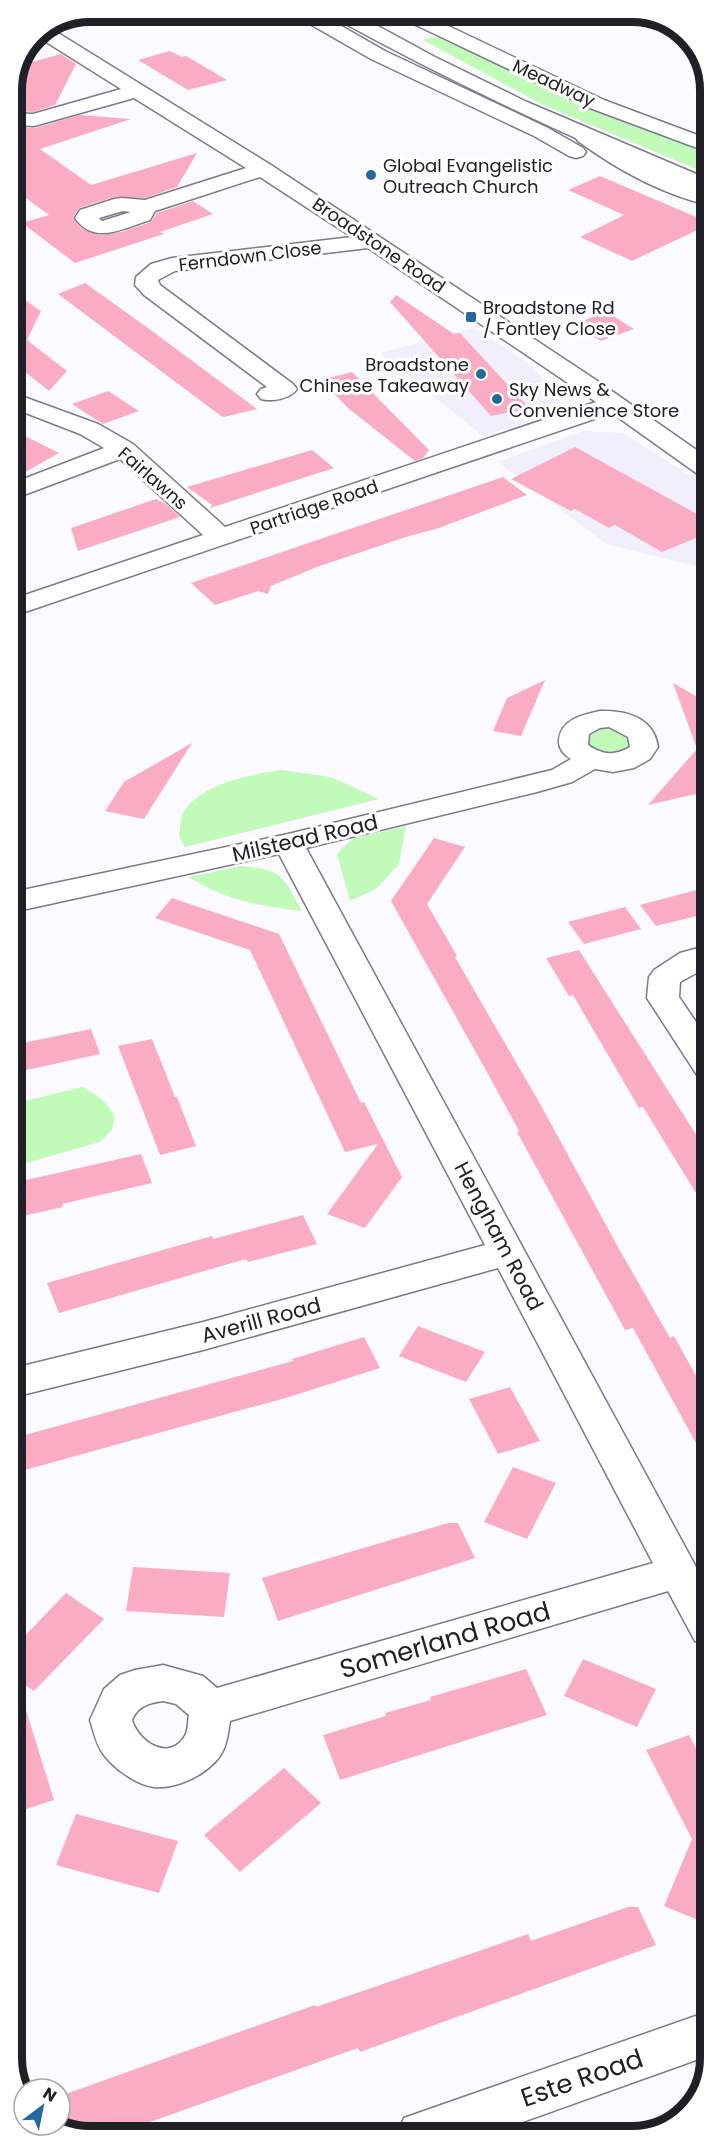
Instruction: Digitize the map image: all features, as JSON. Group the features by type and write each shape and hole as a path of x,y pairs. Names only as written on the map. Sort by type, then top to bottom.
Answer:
{"street":[{"name":"Meadway","path":"338,22 378,55 541,132 576,139 700,184"},
{"name":"Meadway","path":"348,22 384,38 660,182 700,196"},
{"name":"Meadway","path":"426,23 597,104 700,143"},
{"name":"Broadstone Road","path":"50,36 264,169 700,464"},
{"path":"22,119 34,120 137,91"},
{"path":"22,133 34,126 34,120"},
{"path":"146,207 264,169"},
{"name":"Ferndown Close","path":"269,394 285,389 152,290 146,285 147,277 159,269 172,265 373,242"},
{"name":"Fairlawns","path":"22,403 89,429 124,449 222,538"},
{"name":"Partridge Road","path":"22,605 614,404"},
{"path":"22,489 124,449"},
{"name":"Milstead Road","path":"22,900 288,843 527,786 562,776 591,759"},
{"name":"Hengham Road","path":"288,843 700,1611"},
{"path":"700,958 691,960 665,977 663,998 700,1054"},
{"name":"Averill Road","path":"22,1381 203,1336 508,1252"},
{"name":"Somerland Road","path":"212,1708 678,1572"},
{"name":"Este Road","path":"446,2126 700,2037"}],"shaded area":[{"path":"474,328 533,367 563,404 546,416 483,436 380,353"},
{"path":"583,431 623,433 700,482 700,567 606,544 498,462"}],"green space":[{"path":"436,37 700,148 700,171 543,105 423,40"},
{"path":"610,728 626,732 635,746 609,756 589,746 589,736 601,729"},
{"path":"281,770 331,777 379,799 185,847 179,837 182,815 202,794 227,782"},
{"path":"406,826 399,864 376,889 350,901 337,854 352,839"},
{"path":"241,866 266,870 280,876 302,911 271,907 229,897 188,877"},
{"path":"82,1087 101,1099 112,1111 115,1117 112,1130 100,1142 22,1164 22,1102"}],"building":[{"path":"170,51 182,57 186,56 227,80 188,90 138,60"},
{"path":"61,54 76,64 55,105 33,112 22,111 22,90 29,63"},
{"path":"80,115 131,119 40,149 91,185 197,153 177,187 145,198 114,197 79,208 73,218 81,228 100,235 121,232 151,222 157,213 193,201 213,214 160,232 164,234 75,263 22,223 49,215 22,195 22,127 35,128"},
{"path":"600,176 700,219 700,229 632,261 580,237 624,215 568,190"},
{"path":"85,283 257,409 221,416 58,294"},
{"path":"396,295 454,334 460,333 529,408 491,416 390,302"},
{"path":"22,298 41,311 27,340 67,371 49,391 22,370"},
{"path":"607,312 634,329 601,341 574,324"},
{"path":"352,372 429,450 423,458 415,461 348,408 321,380"},
{"path":"108,391 139,411 103,424 72,404"},
{"path":"22,434 59,453 22,474"},
{"path":"575,447 700,516 700,536 662,552 615,525 609,528 511,479"},
{"path":"312,450 334,468 210,508 212,505 187,487"},
{"path":"503,477 527,495 436,529 317,567 271,586 268,594 258,591 215,605 191,583"},
{"path":"156,499 166,504 180,517 78,551 71,528"},
{"path":"545,680 521,736 493,731 507,698"},
{"path":"673,683 700,698 700,789 696,794 648,805 697,749"},
{"path":"192,743 144,819 105,811 124,782"},
{"path":"434,838 465,847 427,904 618,1247 670,1338 674,1336 700,1383 700,1451 633,1328 625,1330 488,1074 391,901"},
{"path":"700,889 700,915 656,926 640,905"},
{"path":"172,898 279,934 361,1103 364,1102 402,1177 365,1228 327,1214 378,1144 345,1152 250,950 155,918"},
{"path":"625,907 641,929 584,944 568,922"},
{"path":"579,950 700,1141 700,1199 643,1107 639,1108 573,995 569,996 546,958"},
{"path":"91,1029 100,1054 22,1071 22,1043"},
{"path":"152,1039 196,1146 160,1155 118,1046"},
{"path":"141,1154 152,1183 62,1204 63,1207 22,1216 22,1181"},
{"path":"303,1215 317,1244 248,1262 246,1259 59,1313 47,1283 212,1236 213,1239"},
{"path":"418,1326 485,1352 466,1382 399,1356"},
{"path":"364,1337 380,1368 289,1397 22,1471 22,1436 293,1361 292,1359"},
{"path":"510,1387 540,1441 498,1454 469,1399"},
{"path":"513,1467 556,1483 527,1539 484,1522"},
{"path":"448,1523 458,1523 475,1558 278,1621 262,1578"},
{"path":"133,1567 230,1573 224,1617 126,1611"},
{"path":"66,1593 104,1619 34,1691 22,1683 22,1639"},
{"path":"583,1659 656,1689 637,1727 564,1696"},
{"path":"526,1669 547,1715 340,1780 323,1735 386,1716 385,1713 431,1700 430,1697"},
{"path":"22,1697 54,1800 22,1810"},
{"path":"689,1735 700,1756 700,1921 664,1906 692,1839 646,1750"},
{"path":"284,1768 321,1803 240,1872 204,1835"},
{"path":"76,1814 178,1841 159,1893 56,1865"},
{"path":"628,1907 638,1907 656,1945 360,2052 358,2048 139,2126 72,2124 72,2092 315,2005 316,2007 528,1934 531,1941"}],"place":[{"name":"Global Evangelistic Outreach Church","path":"371,175"},
{"name":"Broadstone Rd / Fontley Close","path":"471,317"},
{"name":"Broadstone Chinese Takeaway","path":"481,374"},
{"name":"Sky News & Convenience Store","path":"497,399"}]}
